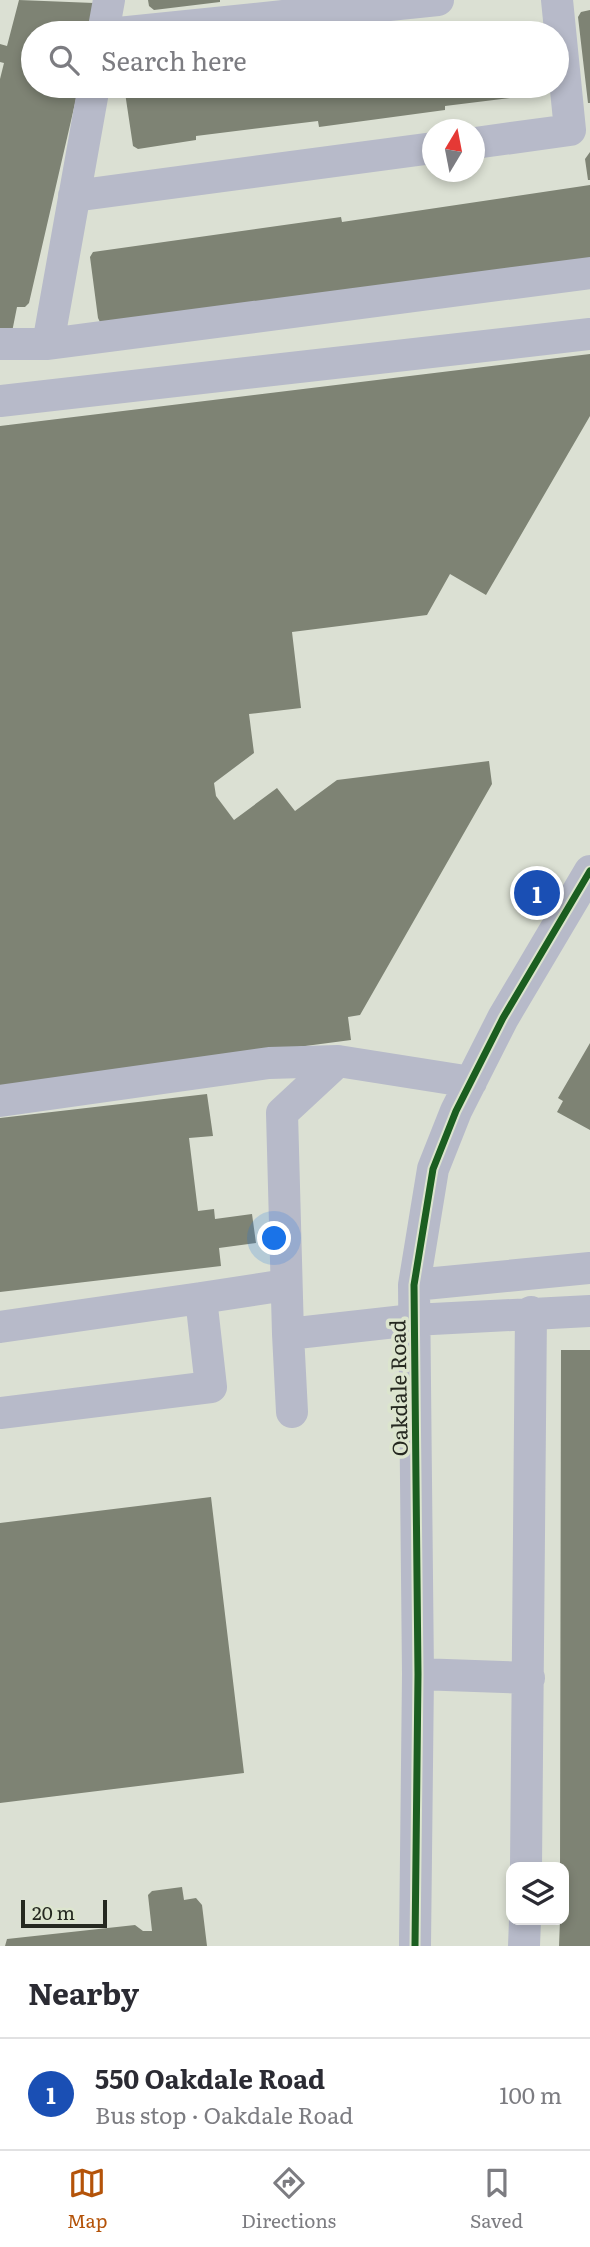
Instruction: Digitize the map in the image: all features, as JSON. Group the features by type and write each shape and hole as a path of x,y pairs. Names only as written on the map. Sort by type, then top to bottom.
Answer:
{"street":[{"path":"105,21 109,0"},
{"path":"234,21 438,0"},
{"path":"557,0 561,21"},
{"path":"485,142 570,130 580,123 569,64"},
{"path":"48,344 92,98"},
{"path":"74,196 422,149"},
{"path":"0,344 48,344 590,273"},
{"path":"0,401 590,334"},
{"name":"Oakdale Road","path":"415,1946 418,1674 414,1284 433,1169 503,1018 585,888"},
{"path":"292,1412 282,1113 338,1061"},
{"path":"0,1101 269,1063 338,1061 471,1083"},
{"path":"414,1284 590,1268"},
{"path":"0,1413 211,1387 202,1307"},
{"path":"0,1327 202,1307 287,1308 413,1320 531,1311 590,1311"},
{"path":"526,1862 531,1311"},
{"path":"418,1674 529,1678"},
{"path":"524,1946 525,1925"}],"building":[{"path":"19,0 94,3 92,21 21,21 21,98 76,98 29,303 25,307 17,307 12,332 0,335 0,79 4,63 0,62 0,44 7,46"},
{"path":"148,0 220,2 154,10 149,6"},
{"path":"590,10 588,103 578,17 581,12"},
{"path":"126,98 510,98 445,106 445,110 319,127 318,121 196,136 196,140 138,149 133,146"},
{"path":"590,152 590,180 588,180 585,159"},
{"path":"590,185 590,262 100,322 98,318 90,257 93,252 341,217 342,222"},
{"path":"590,354 590,416 486,595 450,574 427,615 292,632 301,708 249,714 254,753 214,783 216,796 234,820 277,788 295,811 337,780 489,761 492,784 360,1015 348,1017 351,1040 0,1086 0,426"},
{"path":"590,1043 590,1130 557,1112 563,1101 558,1098"},
{"path":"207,1094 213,1136 189,1138 198,1211 214,1209 215,1219 252,1214 256,1243 219,1248 221,1266 0,1292 0,1118"},
{"path":"561,1350 590,1350 590,1946 559,1946 560,1925 569,1925 569,1862 560,1862"},
{"path":"211,1497 244,1773 0,1803 0,1523"},
{"path":"182,1887 184,1900 196,1898 202,1905 207,1946 5,1946 7,1939 135,1925 143,1931 152,1931 148,1895 152,1891"}],"cycle path":[{"path":"415,1946 418,1674 414,1285 433,1169 456,1111 503,1018 590,871"}],"place":[{"name":"550 Oakdale Road","path":"537,893"}]}
